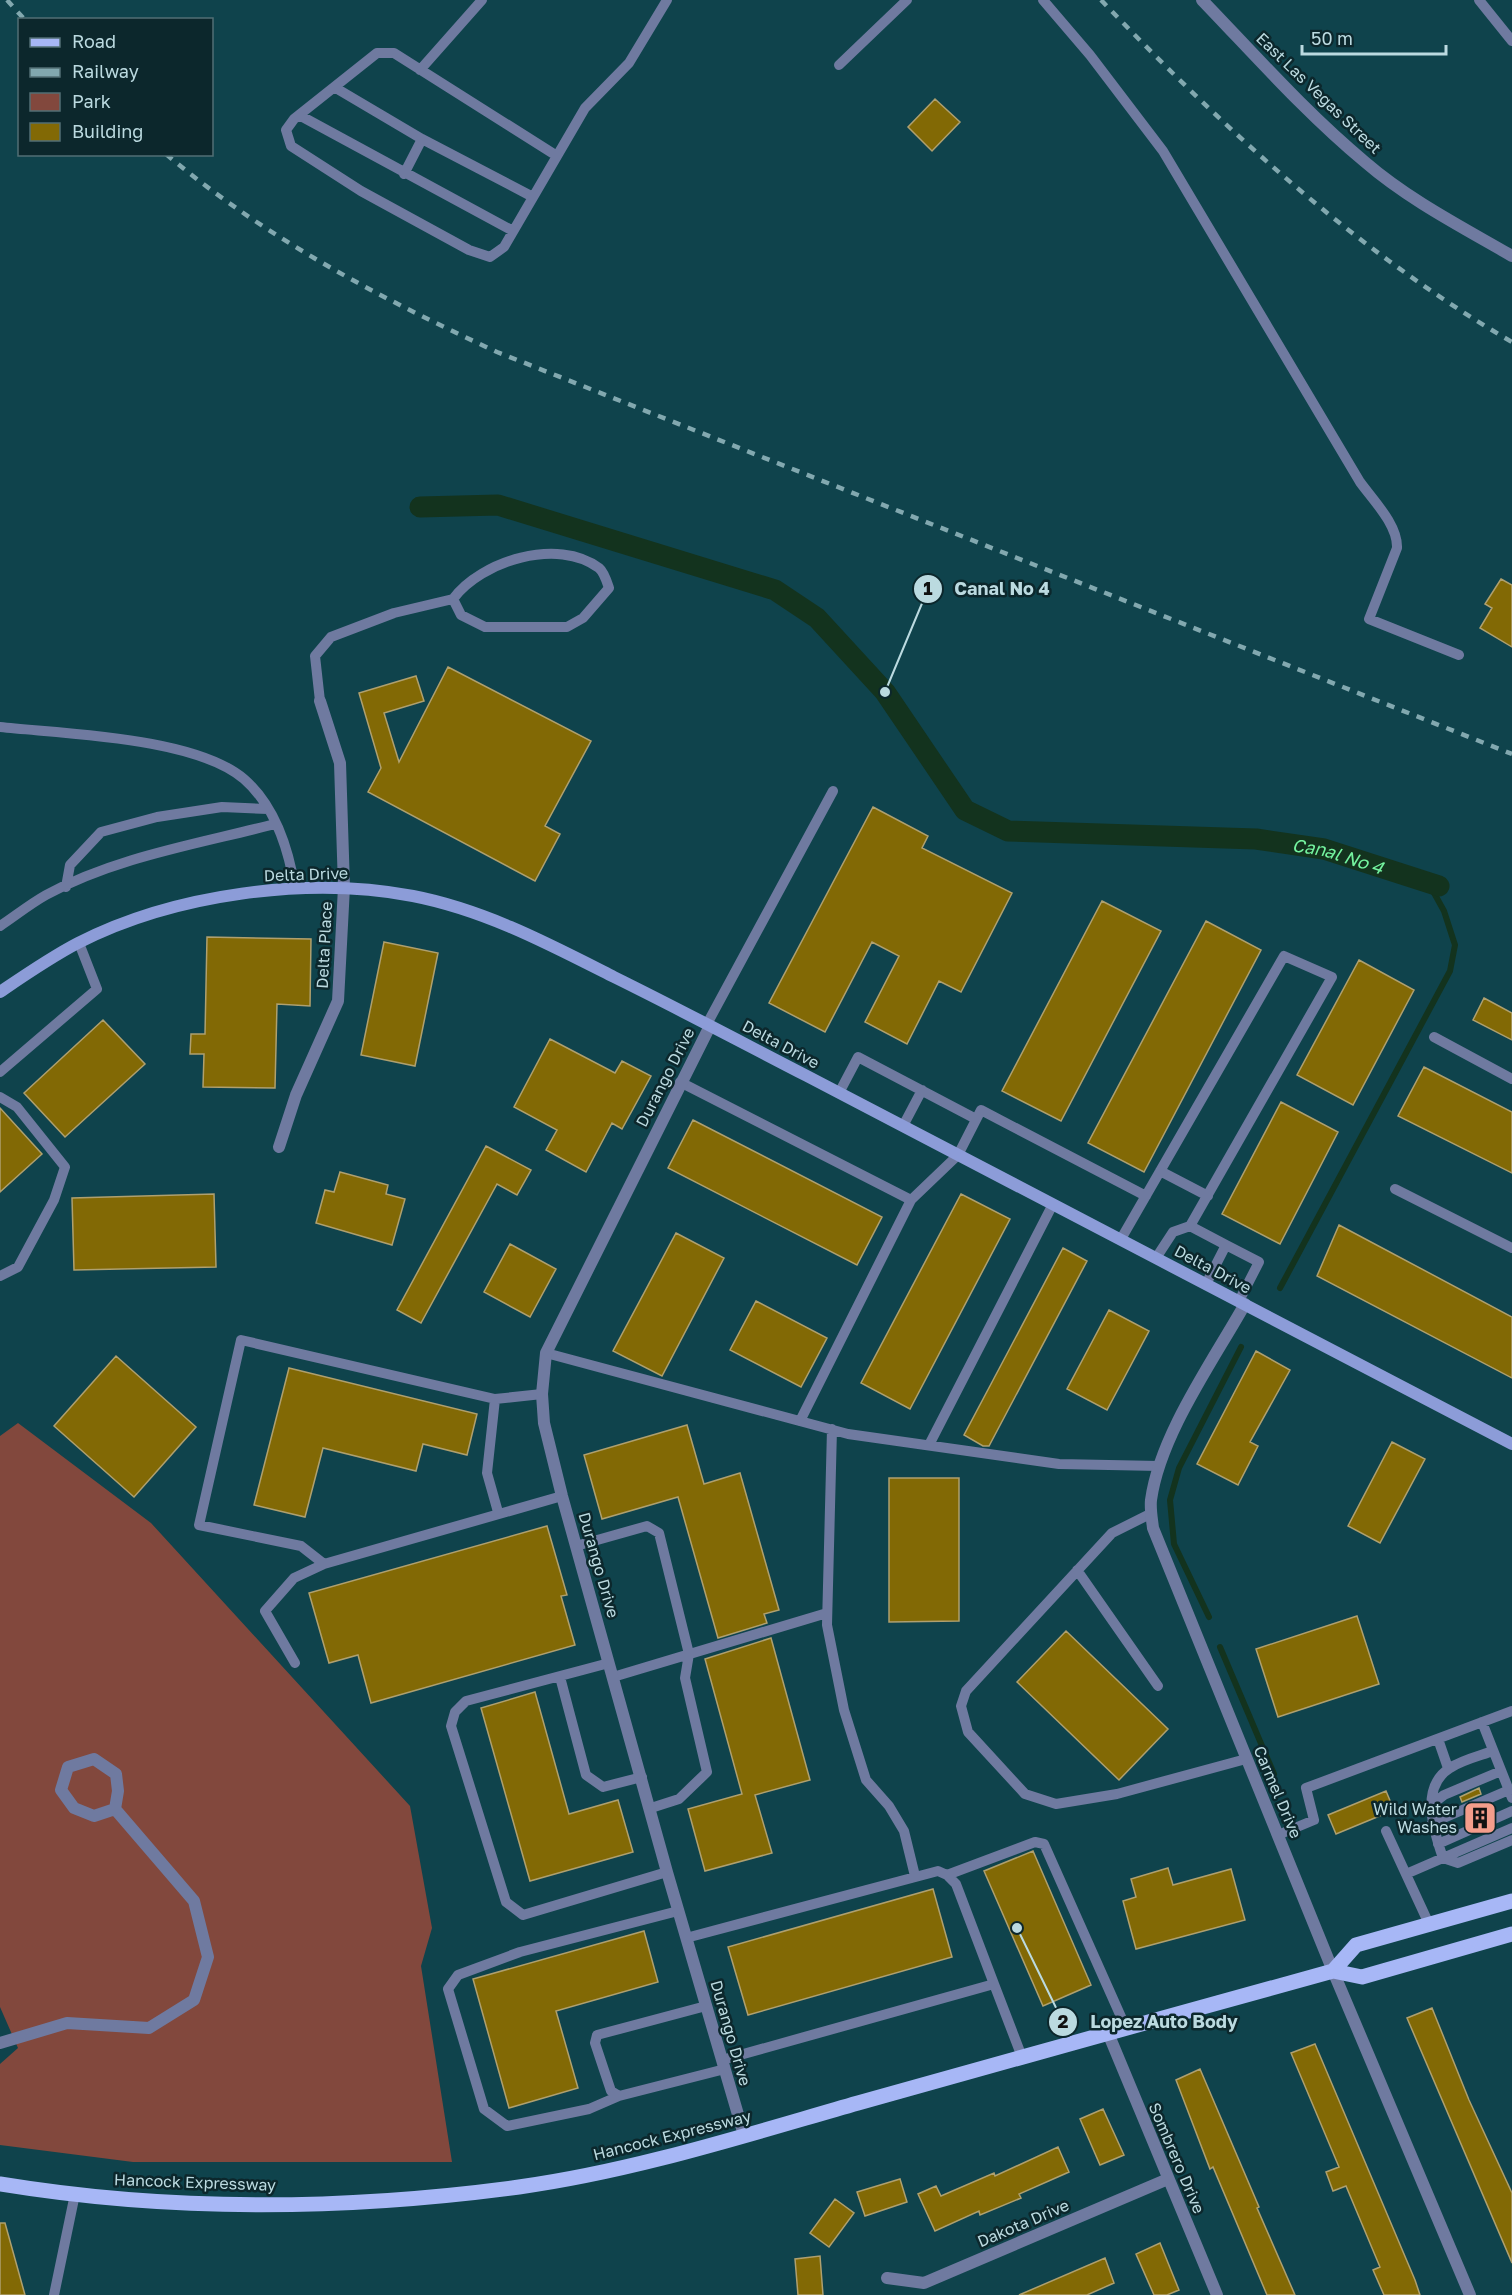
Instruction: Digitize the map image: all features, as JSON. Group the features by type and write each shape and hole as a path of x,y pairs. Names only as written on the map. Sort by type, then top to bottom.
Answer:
{"main road":[{"name":"Delta Drive","path":"0,992 79,943 165,910 223,898 295,889 344,887 413,896 468,911 523,930 1512,1444"},
{"path":"1333,1971 1356,1945 1512,1900"},
{"name":"Hancock Expressway","path":"0,2184 139,2201 247,2204 397,2199 520,2187 586,2175 744,2135 1333,1971 1362,1977 1512,1934"}],"street":[{"name":"East Las Vegas Street","path":"1202,0 1322,123 1366,163 1414,198 1512,256"},
{"name":"Delta Place","path":"279,1147 296,1095 338,1001 344,887 340,763 320,701"},
{"name":"Durango Drive","path":"709,1025 546,1353 542,1394 544,1423 562,1496 678,1911 744,2135"},
{"name":"Carmel Drive","path":"1242,1303 1177,1424 1159,1466 1151,1502 1153,1528 1333,1971 1470,2295"},
{"path":"94,1759 116,1774 118,1791 115,1809 94,1816 74,1808 61,1790 68,1767 94,1759"},
{"path":"0,2043 67,2023 149,2028 194,2000 208,1958 194,1901 115,1809"},
{"name":"Sombrero Drive","path":"1108,2033 1217,2295"},
{"name":"Dakota Drive","path":"888,2278 924,2283 1168,2179"}],"lane":[{"path":"420,70 482,0"},
{"path":"557,156 394,53 377,53 299,115 286,130 291,146 371,197 469,250 490,257 504,247 585,108 629,63 667,0"},
{"path":"839,65 908,0"},
{"path":"1043,0 1090,55 1163,151 1360,482 1397,538 1397,548 1369,619 1459,655"},
{"path":"1479,0 1512,41"},
{"path":"334,87 422,139 533,197"},
{"path":"299,115 404,174 513,231"},
{"path":"404,174 422,139"},
{"path":"320,701 315,656 331,637 394,613 453,599 463,586 501,564 543,554 575,557 600,569 609,588 583,618 567,627 484,627 461,615 453,599"},
{"path":"0,727 124,741 196,753 218,762 245,779 268,809 290,855 295,889"},
{"path":"709,1025 833,791"},
{"path":"66,887 70,864 101,832 158,817 222,807 268,809"},
{"path":"0,926 46,895 105,870 177,848 275,824"},
{"path":"0,1072 97,989 79,943"},
{"path":"1121,1239 1284,956 1332,977 1190,1226 1173,1232 1156,1258"},
{"path":"1434,1037 1512,1079"},
{"path":"839,1093 858,1057 976,1119"},
{"path":"680,1082 911,1200"},
{"path":"903,1126 922,1090"},
{"path":"0,1097 17,1107 65,1167 54,1200 18,1267 0,1276"},
{"path":"800,1421 911,1200 958,1155 981,1110 1146,1196"},
{"path":"1160,1172 1208,1196"},
{"path":"1395,1189 1512,1248"},
{"path":"929,1445 1053,1204"},
{"path":"1190,1226 1258,1262 1242,1303"},
{"path":"1206,1284 1226,1245"},
{"path":"324,1564 301,1546 200,1525 241,1340 495,1400 542,1394"},
{"path":"546,1353 832,1430 1059,1464 1159,1466"},
{"path":"495,1400 487,1473 498,1512"},
{"path":"832,1430 827,1626 844,1710 866,1780 889,1806 904,1831 915,1876"},
{"path":"295,1663 265,1611 294,1578 324,1564 498,1512 562,1496"},
{"path":"1152,1513 1112,1533 966,1690 961,1706 968,1732 1025,1794 1056,1804 1117,1794 1246,1759"},
{"path":"576,1546 647,1526 659,1533 689,1654 685,1678 707,1772 679,1799 651,1808"},
{"path":"1077,1570 1158,1686"},
{"path":"613,1677 827,1612"},
{"path":"609,1663 466,1701 455,1712 451,1726 506,1902 523,1915 667,1872"},
{"path":"560,1677 586,1775 603,1787 642,1777"},
{"path":"1278,1835 1314,1820 1306,1788 1512,1711"},
{"path":"1432,1823 1510,1794 1482,1722"},
{"path":"1438,1739 1449,1768"},
{"path":"1443,1858 1432,1823 1431,1806 1435,1785 1449,1768 1493,1751"},
{"path":"1431,1806 1444,1795 1501,1771"},
{"path":"1438,1844 1512,1811"},
{"path":"1406,1874 1512,1828"},
{"path":"1386,1832 1429,1924"},
{"path":"1443,1858 1458,1863 1512,1840"},
{"path":"947,1875 1035,1842 1044,1844 1126,2028"},
{"path":"686,1938 938,1871 947,1875 956,1884 1022,2057"},
{"path":"678,1911 520,1952 458,1975 448,1989 484,2109 507,2126 589,2109 619,2096 994,1984"},
{"path":"619,2096 611,2091 595,2043 597,2035 706,2006"},
{"path":"54,2295 75,2194"}],"green space":[{"path":"18,1423 151,1523 410,1806 432,1928 421,1966 452,2162 133,2162 0,2145 0,2064 18,2048 0,2007 0,1436"}],"building":[{"path":"935,99 960,122 932,151 908,127"},
{"path":"1501,579 1512,585 1512,647 1480,628 1492,608 1485,604"},
{"path":"448,667 591,741 545,826 560,834 535,881 368,792 381,768 359,693 416,676 424,701 384,713 399,762"},
{"path":"873,807 928,836 922,848 1012,893 961,992 939,981 907,1044 865,1022 899,956 872,942 825,1032 769,1003"},
{"path":"1102,901 1161,931 1061,1121 1002,1091"},
{"path":"1206,921 1261,950 1144,1172 1088,1143"},
{"path":"207,937 311,939 310,1006 277,1004 275,1088 203,1087 204,1054 190,1054 191,1034 205,1034"},
{"path":"384,942 438,953 415,1066 361,1055"},
{"path":"1359,960 1414,990 1353,1105 1297,1075"},
{"path":"1484,998 1512,1013 1512,1040 1473,1020"},
{"path":"103,1020 145,1064 65,1137 24,1093"},
{"path":"550,1039 615,1073 622,1061 651,1076 622,1129 612,1123 586,1172 546,1150 557,1130 514,1107"},
{"path":"1424,1067 1512,1112 1512,1173 1398,1116"},
{"path":"1281,1102 1338,1132 1280,1244 1222,1214"},
{"path":"0,1108 42,1154 0,1192"},
{"path":"693,1120 882,1217 857,1265 668,1168"},
{"path":"486,1146 531,1170 517,1195 497,1184 421,1323 397,1310"},
{"path":"340,1172 388,1185 386,1194 405,1199 392,1245 316,1223 325,1190 334,1192"},
{"path":"214,1194 216,1267 74,1270 72,1198"},
{"path":"961,1194 1010,1219 910,1409 861,1383"},
{"path":"1339,1225 1512,1317 1512,1378 1317,1276"},
{"path":"676,1233 724,1258 662,1376 613,1351"},
{"path":"510,1244 556,1269 530,1317 484,1292"},
{"path":"1063,1248 1087,1261 989,1446 983,1446 964,1435"},
{"path":"756,1301 827,1338 801,1387 730,1350"},
{"path":"1109,1310 1149,1331 1107,1410 1067,1389"},
{"path":"1256,1351 1290,1370 1250,1442 1258,1446 1238,1485 1197,1464"},
{"path":"116,1356 196,1427 134,1497 54,1426"},
{"path":"289,1368 477,1414 467,1455 423,1444 416,1471 323,1448 305,1517 254,1505"},
{"path":"687,1425 704,1484 740,1473 779,1610 764,1614 767,1623 718,1638 678,1497 602,1519 584,1455"},
{"path":"1392,1442 1425,1459 1380,1543 1348,1526"},
{"path":"889,1478 959,1478 959,1621 889,1622"},
{"path":"547,1526 567,1595 561,1596 575,1645 371,1703 358,1655 329,1663 309,1593"},
{"path":"1357,1616 1379,1684 1278,1717 1256,1649"},
{"path":"1066,1631 1168,1729 1119,1780 1017,1682"},
{"path":"771,1638 810,1780 755,1795 772,1853 705,1871 688,1809 742,1794 705,1659"},
{"path":"535,1692 569,1814 618,1800 633,1852 530,1881 481,1708"},
{"path":"1479,1788 1481,1794 1462,1802 1460,1797"},
{"path":"1386,1791 1394,1810 1336,1834 1328,1815"},
{"path":"1487,1808 1489,1813 1470,1821 1468,1816"},
{"path":"1033,1851 1091,1985 1043,2006 984,1871"},
{"path":"1168,1868 1173,1885 1231,1869 1245,1920 1136,1949 1123,1901 1136,1897 1131,1879"},
{"path":"933,1889 952,1957 748,2015 728,1947"},
{"path":"644,1931 658,1982 556,2011 578,2088 509,2108 473,1979"},
{"path":"1432,2008 1469,2100 1512,2193 1512,2263 1407,2018"},
{"path":"1315,2044 1420,2295 1384,2295 1373,2270 1380,2267 1346,2186 1333,2191 1326,2172 1339,2167 1291,2053"},
{"path":"1200,2069 1295,2295 1267,2295 1213,2167 1210,2169 1176,2080"},
{"path":"1103,2109 1124,2155 1100,2165 1080,2119"},
{"path":"1058,2147 1069,2172 1019,2194 1021,2198 980,2215 979,2211 935,2231 918,2194 936,2186 941,2196 994,2173 995,2176"},
{"path":"900,2179 907,2202 865,2216 857,2192"},
{"path":"835,2199 854,2213 829,2247 810,2233"},
{"path":"0,2223 5,2223 25,2295 0,2295"},
{"path":"1160,2243 1179,2290 1167,2295 1154,2295 1136,2254"},
{"path":"820,2256 823,2295 798,2295 795,2259"},
{"path":"1105,2258 1114,2283 1087,2295 1019,2295"}],"waterway":[{"name":"Canal No 4","path":"420,507 498,505 775,590 817,618 885,692 965,810 1008,831 1256,839 1324,849 1439,886"},
{"path":"1280,1288 1450,971 1455,945 1444,911 1428,882"},
{"path":"1209,1617 1174,1544 1170,1500 1179,1468 1241,1347"},
{"path":"1220,1647 1274,1774"}],"railway":[{"path":"7,0 23,18"},
{"path":"1101,0 1195,95 1294,186 1400,269 1455,307 1512,342"},
{"path":"169,156 243,213 283,239 367,288 497,352 1512,754"}],"place":[{"name":"Canal No 4","path":"885,692"},
{"name":"Wild Water Washes","path":"1480,1818"},
{"name":"Lopez Auto Body","path":"1017,1928"}]}
